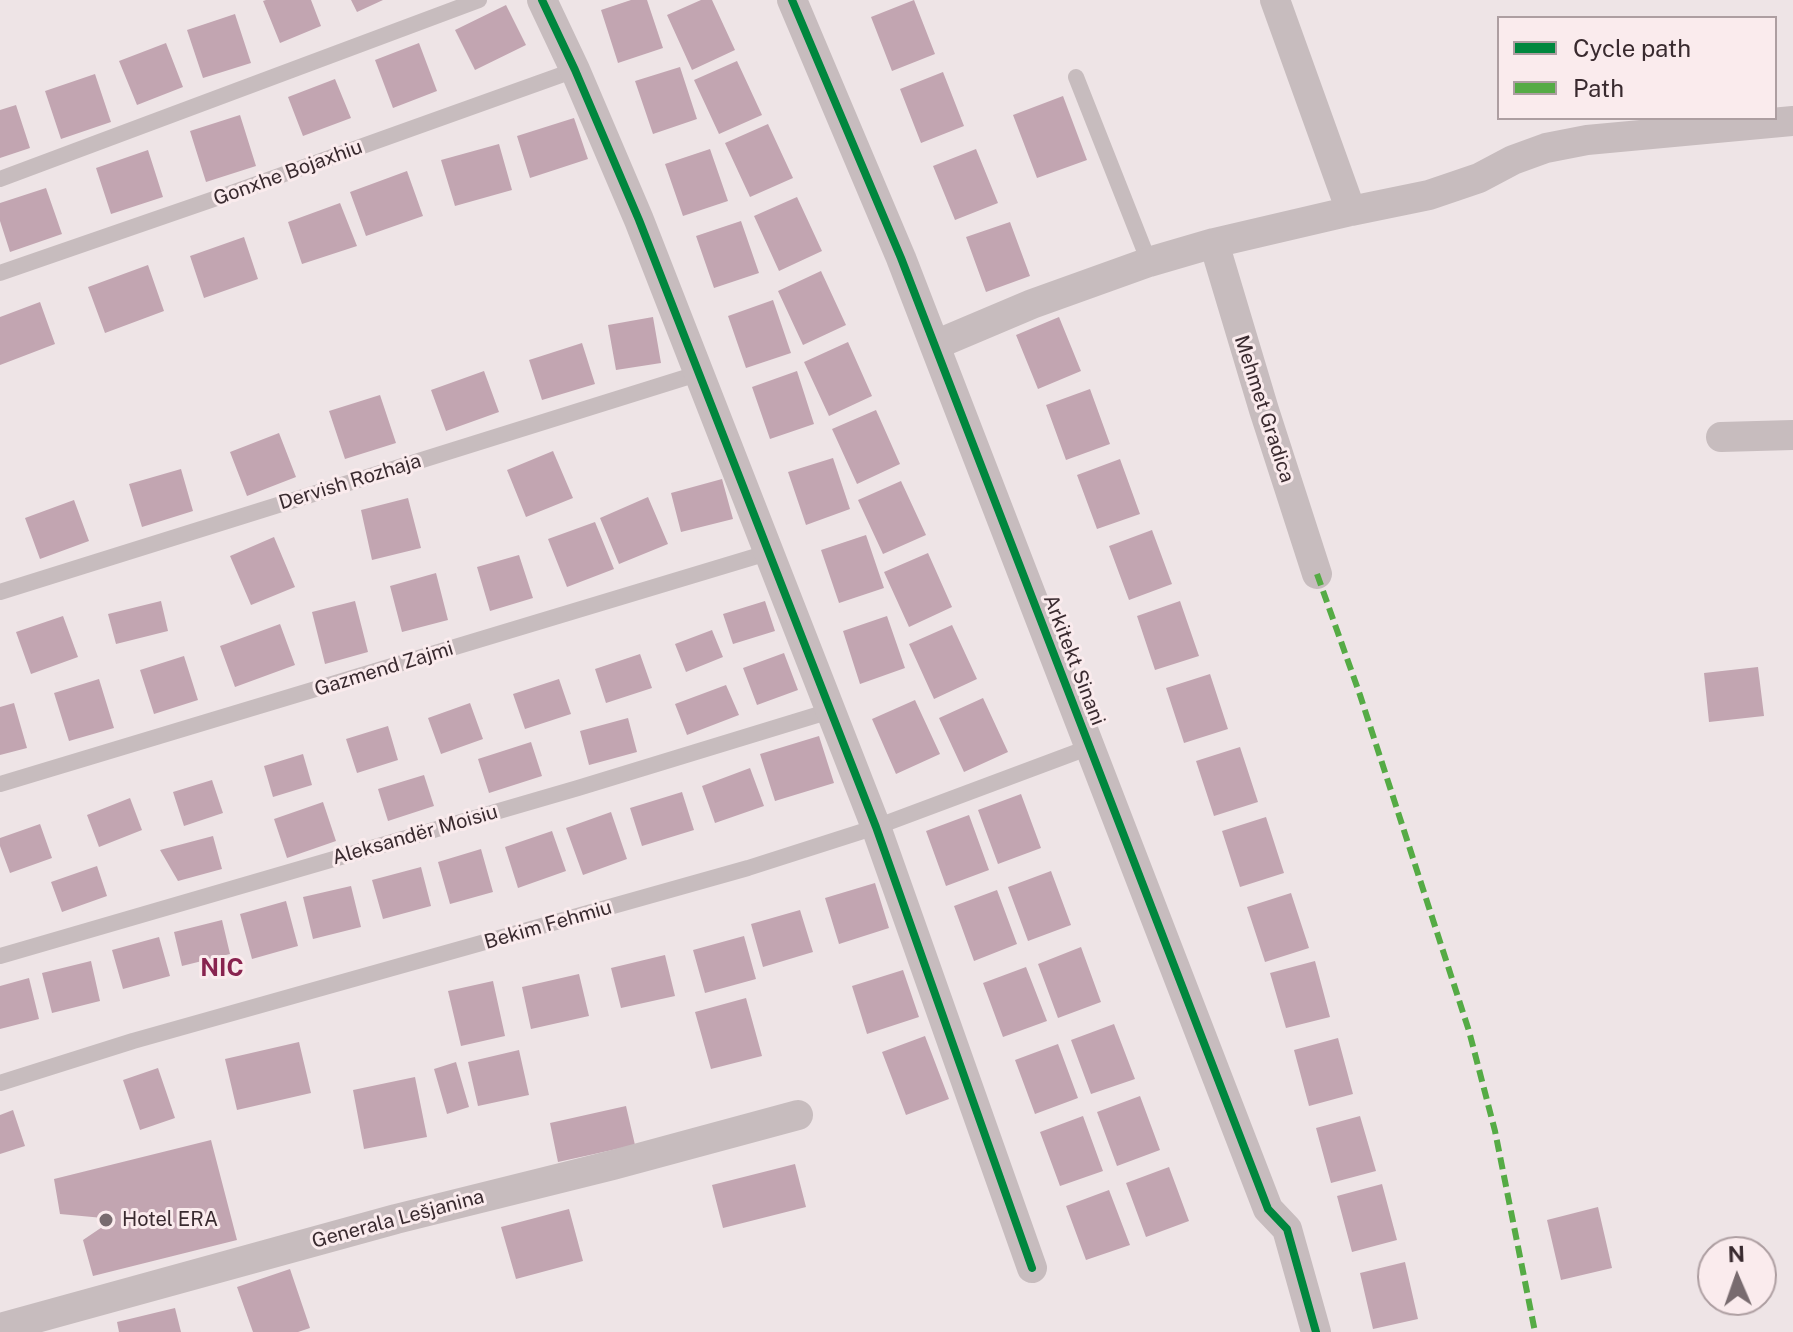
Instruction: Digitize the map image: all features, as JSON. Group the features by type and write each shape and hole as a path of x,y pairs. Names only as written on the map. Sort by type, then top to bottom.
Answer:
{"street":[{"path":"542,0 639,220 876,827 1032,1268"},
{"name":"Arkitekt Sinani","path":"792,0 935,345 1268,1209 1287,1229 1316,1332"},
{"path":"1275,0 1351,211"},
{"path":"935,345 1032,304 1149,262 1214,243 1429,195 1479,178 1513,160 1546,148 1587,140 1793,121"},
{"name":"Mehmet Gradica","path":"1214,243 1317,574"},
{"path":"1721,437 1793,435"},
{"name":"Generala Lešjanina","path":"0,1328 396,1219 798,1115"}],"lane":[{"path":"0,179 479,0"},
{"name":"Gonxhe Bojaxhiu","path":"0,273 575,70"},
{"path":"1076,77 1149,262"},
{"name":"Dervish Rozhaja","path":"0,592 700,373"},
{"name":"Gazmend Zajmi","path":"0,784 767,553"},
{"name":"Aleksandër Moisiu","path":"0,956 578,788 830,711"},
{"name":"Bekim Fehmiu","path":"0,1083 133,1041 748,868 876,827 1090,747"}],"building":[{"path":"311,0 321,26 280,43 263,1"},
{"path":"351,0 383,0 357,12"},
{"path":"631,0 647,0 663,48 618,63 601,10"},
{"path":"701,0 712,0 735,50 692,70 667,15"},
{"path":"914,0 935,54 892,71 871,17"},
{"path":"506,5 526,45 475,70 455,30"},
{"path":"235,14 251,63 203,78 187,30"},
{"path":"166,43 183,87 137,105 119,61"},
{"path":"419,43 437,91 393,108 375,60"},
{"path":"737,61 762,115 719,134 694,80"},
{"path":"680,67 697,119 653,134 635,81"},
{"path":"943,72 964,126 921,143 900,89"},
{"path":"95,74 111,122 61,139 45,91"},
{"path":"335,79 351,118 303,136 288,97"},
{"path":"1063,96 1087,160 1037,178 1013,115"},
{"path":"16,105 30,148 0,158 0,110"},
{"path":"240,115 256,166 206,182 190,131"},
{"path":"574,118 588,159 530,178 517,136"},
{"path":"768,124 793,178 750,197 725,143"},
{"path":"499,144 512,190 455,206 441,160"},
{"path":"710,149 728,201 683,216 665,164"},
{"path":"976,149 998,203 955,220 933,166"},
{"path":"148,150 163,197 111,214 96,168"},
{"path":"407,171 423,216 366,236 350,192"},
{"path":"46,188 62,234 10,252 0,221 0,203"},
{"path":"797,197 822,251 779,271 754,216"},
{"path":"340,203 357,246 302,264 288,222"},
{"path":"741,221 759,273 714,288 696,236"},
{"path":"1010,222 1030,276 986,292 966,237"},
{"path":"244,237 258,279 204,298 190,256"},
{"path":"148,265 164,311 105,333 88,287"},
{"path":"821,271 846,325 803,345 778,291"},
{"path":"773,300 791,353 746,368 728,316"},
{"path":"40,302 55,344 0,365 0,317"},
{"path":"653,317 661,363 616,370 608,325"},
{"path":"1059,317 1081,371 1038,389 1016,335"},
{"path":"848,342 872,396 829,416 804,362"},
{"path":"582,343 595,384 542,400 529,360"},
{"path":"484,371 499,412 446,431 431,390"},
{"path":"797,371 814,424 770,439 752,387"},
{"path":"1090,389 1110,444 1066,460 1046,405"},
{"path":"380,395 396,443 345,459 329,411"},
{"path":"876,410 900,464 857,484 832,429"},
{"path":"279,433 296,477 247,496 230,452"},
{"path":"553,451 573,498 526,517 507,470"},
{"path":"833,458 850,509 806,525 788,472"},
{"path":"1120,459 1140,514 1097,529 1077,475"},
{"path":"181,469 193,511 142,527 129,484"},
{"path":"722,479 733,519 681,532 671,493"},
{"path":"901,481 926,535 883,554 858,500"},
{"path":"648,497 668,544 619,564 600,518"},
{"path":"408,498 421,548 372,560 361,510"},
{"path":"74,500 89,541 40,559 25,518"},
{"path":"595,522 614,569 567,587 548,539"},
{"path":"1152,530 1172,584 1129,600 1109,546"},
{"path":"866,535 884,588 839,603 821,550"},
{"path":"274,537 295,587 251,605 230,556"},
{"path":"928,553 952,607 909,627 884,572"},
{"path":"519,555 533,598 490,611 477,567"},
{"path":"436,573 448,620 402,632 390,586"},
{"path":"161,601 168,631 116,644 108,614"},
{"path":"355,601 368,652 325,664 312,612"},
{"path":"765,601 775,631 733,644 723,614"},
{"path":"1180,601 1199,656 1155,670 1137,616"},
{"path":"63,616 78,657 31,674 16,632"},
{"path":"887,616 905,668 860,684 843,631"},
{"path":"280,624 295,665 235,687 220,646"},
{"path":"952,625 977,679 934,699 909,644"},
{"path":"712,630 723,657 686,672 675,644"},
{"path":"784,653 798,690 757,705 743,668"},
{"path":"640,654 652,688 606,703 595,669"},
{"path":"184,656 198,700 154,714 140,670"},
{"path":"1758,667 1764,716 1709,722 1704,673"},
{"path":"1210,674 1228,729 1184,743 1166,688"},
{"path":"99,679 114,728 69,741 54,693"},
{"path":"559,679 571,714 525,729 513,694"},
{"path":"726,685 739,715 687,735 675,704"},
{"path":"983,698 1008,752 964,772 939,718"},
{"path":"915,700 940,754 896,774 872,719"},
{"path":"14,703 27,748 0,755 0,707"},
{"path":"470,703 483,739 441,754 428,718"},
{"path":"628,718 637,752 589,765 580,731"},
{"path":"388,726 398,760 357,773 346,739"},
{"path":"819,736 834,783 775,801 760,754"},
{"path":"531,742 542,776 489,793 478,759"},
{"path":"1240,747 1258,802 1214,816 1196,761"},
{"path":"303,754 312,785 273,797 264,766"},
{"path":"750,768 764,806 715,823 702,786"},
{"path":"424,775 434,806 388,821 378,789"},
{"path":"212,780 223,813 184,826 173,792"},
{"path":"682,792 694,830 642,846 630,808"},
{"path":"1021,794 1041,848 998,864 978,810"},
{"path":"130,798 142,830 99,847 87,815"},
{"path":"323,802 336,841 287,858 274,819"},
{"path":"611,812 627,859 583,875 566,828"},
{"path":"969,815 989,870 946,886 926,831"},
{"path":"1266,817 1284,873 1240,887 1222,831"},
{"path":"40,824 52,858 10,873 0,838"},
{"path":"552,831 566,871 518,888 505,847"},
{"path":"213,836 222,869 178,881 160,850"},
{"path":"481,849 493,892 450,904 438,862"},
{"path":"97,866 107,896 62,912 51,882"},
{"path":"421,867 431,906 383,919 372,880"},
{"path":"1051,871 1071,925 1028,941 1008,887"},
{"path":"875,883 889,928 839,944 825,898"},
{"path":"351,886 361,927 313,939 303,897"},
{"path":"997,890 1017,944 974,961 954,906"},
{"path":"1291,893 1309,948 1265,962 1247,907"},
{"path":"286,901 298,946 252,959 240,914"},
{"path":"800,910 813,952 763,967 751,924"},
{"path":"222,920 230,954 182,966 174,932"},
{"path":"744,936 756,979 705,993 693,950"},
{"path":"159,937 170,976 123,989 112,950"},
{"path":"1081,947 1101,1002 1058,1018 1038,964"},
{"path":"665,955 675,996 621,1008 611,968"},
{"path":"91,961 100,1001 52,1013 42,973"},
{"path":"1315,961 1330,1017 1286,1028 1270,973"},
{"path":"1026,967 1047,1021 1003,1037 983,983"},
{"path":"903,970 919,1017 867,1034 852,986"},
{"path":"579,974 589,1016 531,1029 522,987"},
{"path":"29,978 39,1019 0,1029 0,986"},
{"path":"493,981 505,1036 461,1046 448,991"},
{"path":"746,998 762,1056 711,1069 695,1012"},
{"path":"1114,1024 1135,1079 1091,1094 1071,1040"},
{"path":"925,1036 949,1099 906,1115 882,1052"},
{"path":"1338,1038 1353,1094 1309,1106 1294,1050"},
{"path":"299,1042 311,1093 237,1110 225,1059"},
{"path":"1058,1044 1078,1098 1035,1114 1015,1060"},
{"path":"519,1050 529,1095 478,1106 468,1062"},
{"path":"456,1062 469,1107 447,1114 434,1069"},
{"path":"158,1068 175,1118 140,1130 123,1080"},
{"path":"415,1077 427,1137 364,1149 353,1090"},
{"path":"1140,1096 1160,1150 1117,1166 1097,1112"},
{"path":"626,1106 635,1145 558,1162 550,1123"},
{"path":"13,1110 25,1146 0,1154 0,1115"},
{"path":"1083,1116 1103,1171 1060,1186 1040,1132"},
{"path":"1360,1116 1376,1171 1331,1183 1316,1128"},
{"path":"211,1140 237,1240 93,1276 83,1240 114,1219 60,1214 54,1179"},
{"path":"795,1164 806,1207 723,1228 712,1185"},
{"path":"1169,1167 1189,1221 1146,1237 1126,1183"},
{"path":"1382,1184 1397,1240 1352,1252 1337,1196"},
{"path":"1109,1190 1130,1245 1086,1260 1066,1206"},
{"path":"1598,1207 1612,1268 1561,1280 1547,1220"},
{"path":"569,1209 583,1261 516,1279 501,1227"},
{"path":"1405,1262 1418,1319 1373,1329 1360,1273"},
{"path":"290,1269 310,1328 298,1332 253,1332 237,1287"},
{"path":"175,1308 181,1332 119,1332 117,1322"}],"marked path":[{"path":"1317,574 1360,695 1469,1031 1495,1131 1535,1332"}],"cycle path":[{"path":"542,0 639,220 876,827 1032,1268"},
{"path":"792,0 901,258 1268,1209 1287,1229 1316,1332"}],"place":[{"name":"Hotel ERA","path":"106,1220"}],"district":[{"name":"NIC","path":"222,969"}]}
